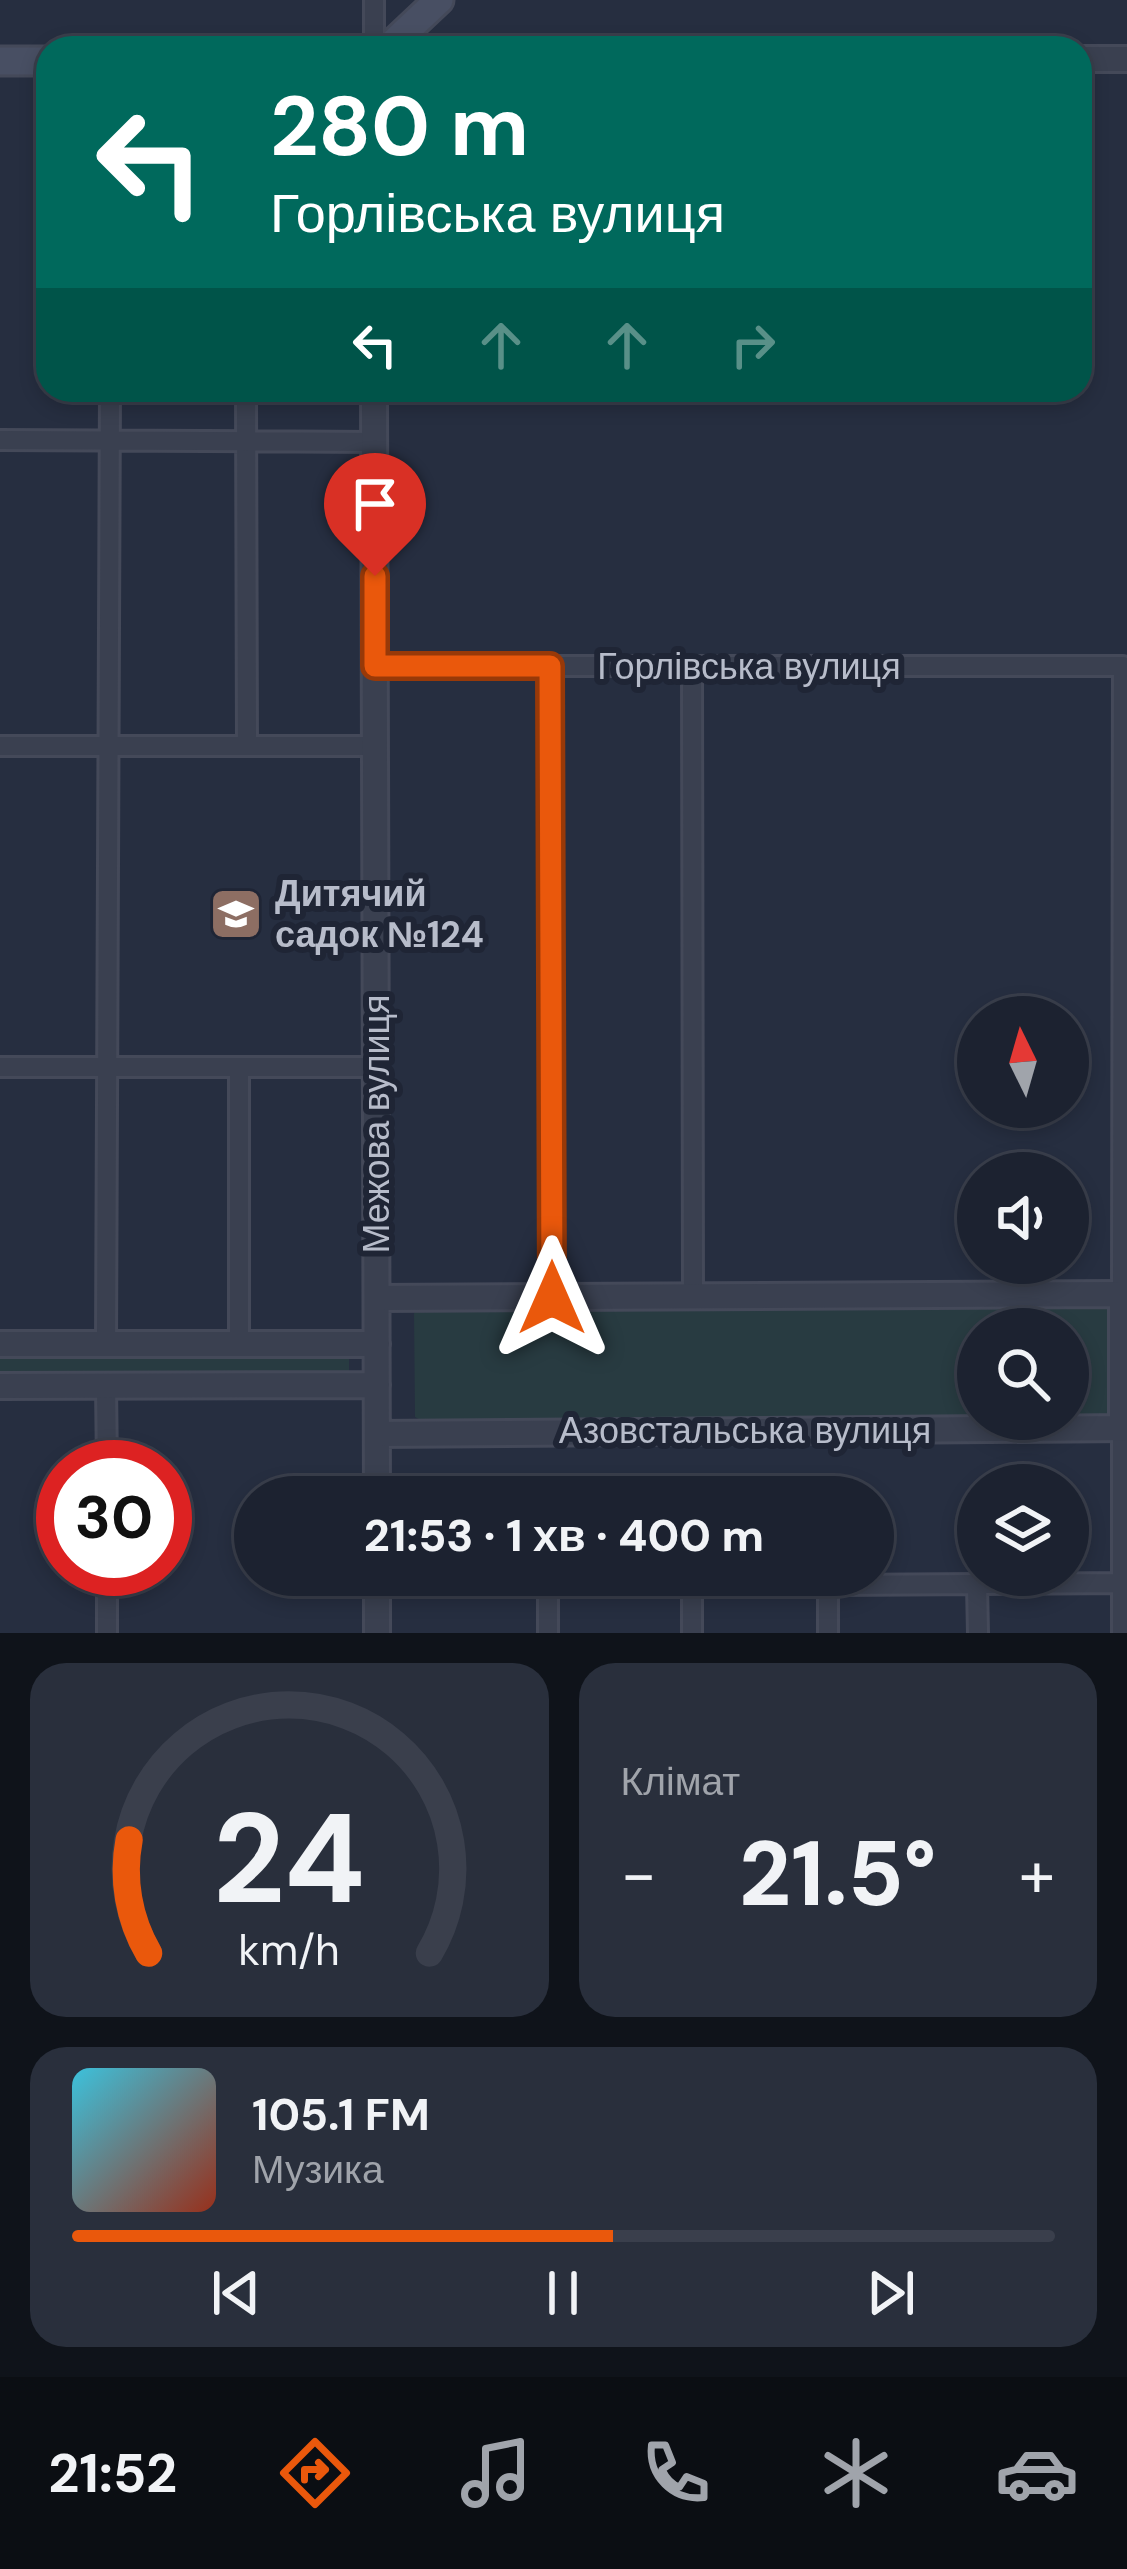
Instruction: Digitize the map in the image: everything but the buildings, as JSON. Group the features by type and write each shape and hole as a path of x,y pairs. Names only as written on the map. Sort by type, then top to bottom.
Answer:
{"main road":[{"path":"401,36 439,0"},
{"path":"0,61 36,61"}],"street":[{"path":"374,0 374,36"},
{"path":"1092,59 1127,59"},
{"path":"106,1344 110,402"},
{"path":"246,402 247,746"},
{"name":"Межова вулиця","path":"374,402 377,1476"},
{"path":"0,440 375,442"},
{"name":"Горлівська вулиця","path":"375,666 1123,666 1125,789"},
{"path":"550,666 552,1298"},
{"path":"692,666 693,1297"},
{"path":"0,746 375,746"},
{"path":"1122,1633 1125,789"},
{"path":"0,1066 376,1067"},
{"path":"238,1344 239,1067"},
{"path":"376,1298 1125,1294"},
{"path":"0,1344 348,1344 377,1336 431,1298"},
{"name":"Азовстальська вулиця","path":"0,1385 347,1385 377,1393 435,1433"},
{"path":"106,1386 107,1440"},
{"name":"Азовстальська вулиця","path":"377,1434 1125,1428"},
{"path":"1089,1583 1125,1583"},
{"path":"894,1585 957,1585"},
{"path":"107,1596 107,1633"},
{"path":"377,1596 377,1633"},
{"path":"548,1596 548,1633"},
{"path":"692,1596 692,1633"},
{"path":"828,1596 828,1633"},
{"path":"977,1596 978,1633"}],"shaded area":[{"path":"1127,1298 1127,1423 1089,1423 1089,1308 957,1308 957,1424 437,1429 415,1417 414,1313 433,1302"},
{"path":"0,1349 349,1349 349,1382 0,1381"}],"place":[{"name":"Дитячий садок №124","path":"236,914"}],"route":[{"path":"375,576 375,666 550,666 552,1298"}]}
